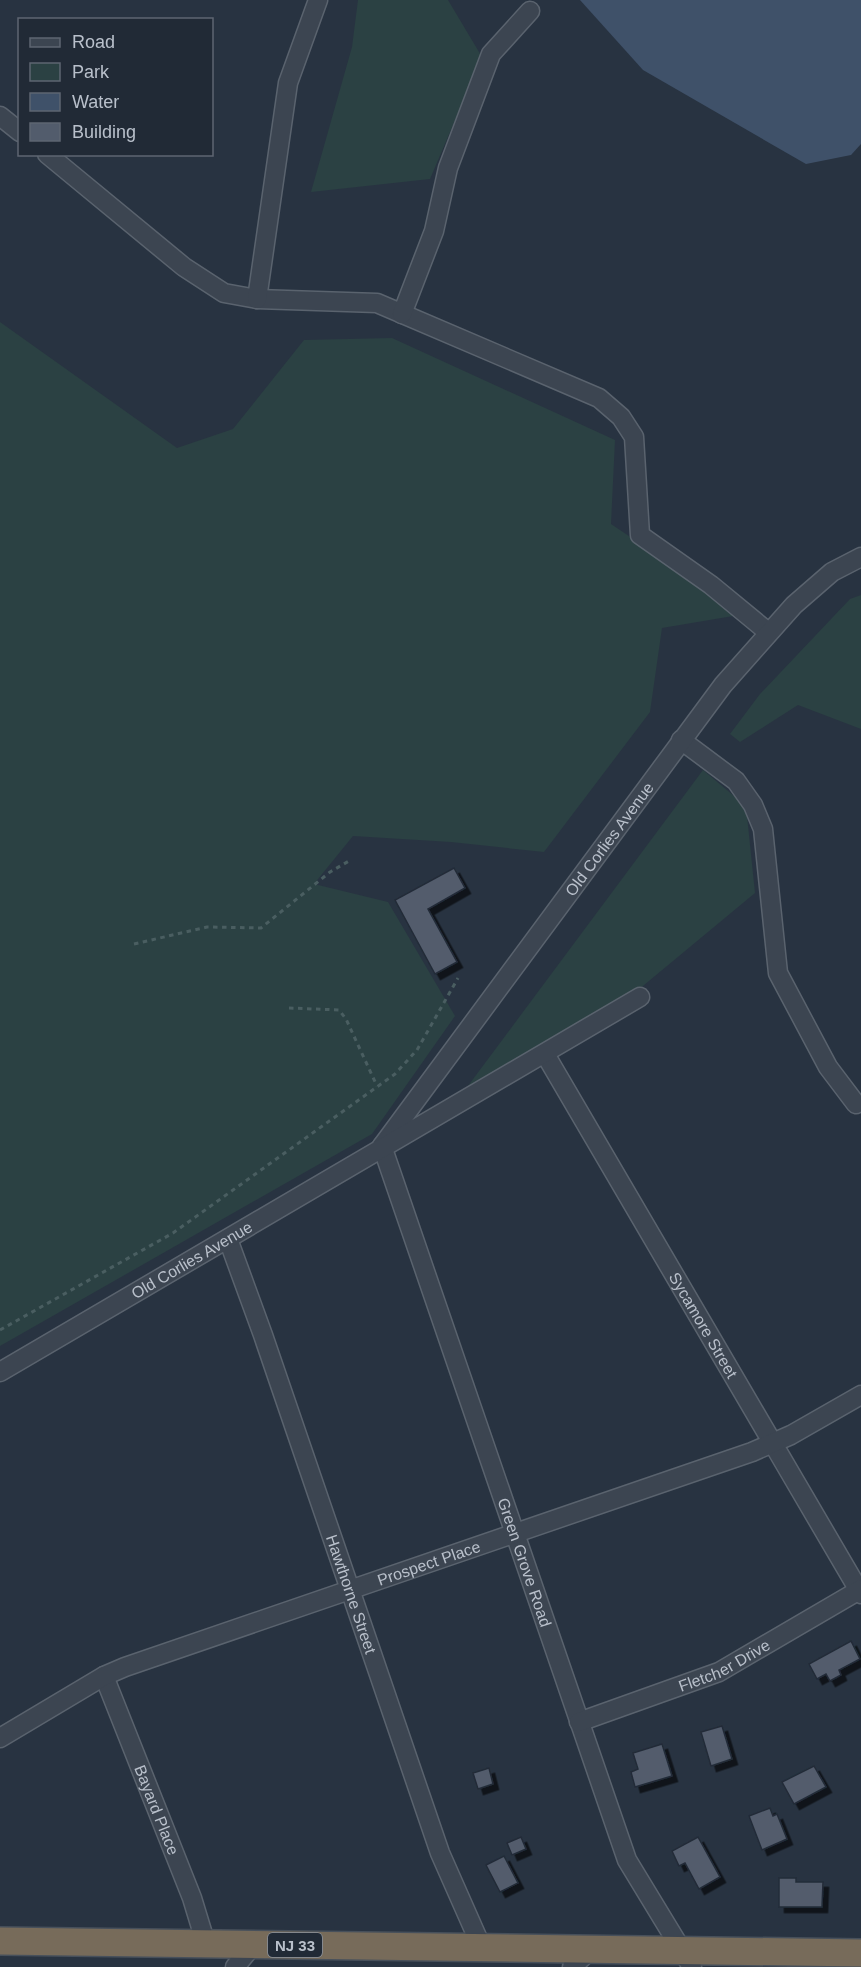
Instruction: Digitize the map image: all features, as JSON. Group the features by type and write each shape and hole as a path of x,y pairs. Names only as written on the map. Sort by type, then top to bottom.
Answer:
{"highway":[{"name":"NJ 33","path":"0,1941 482,1948 581,1959 687,1959 861,1953"}],"street":[{"path":"257,299 288,83 318,0"},
{"path":"402,314 434,231 448,168 491,54 530,11"},
{"path":"0,116 18,130"},
{"path":"49,156 184,267 224,293 257,299 376,303 599,398 621,417 634,437 640,536 711,585 768,632"},
{"name":"Old Corlies Avenue","path":"382,1146 681,740 768,632 819,581 842,565 861,557"},
{"path":"681,740 736,782 753,805 763,829 778,973 828,1067 856,1104"},
{"name":"Old Corlies Avenue","path":"0,1372 382,1146 453,1108 640,997"},
{"name":"Sycamore Street","path":"545,1054 860,1591"},
{"name":"Green Grove Road","path":"382,1146 627,1860 687,1959"},
{"name":"Hawthorne Street","path":"228,1239 440,1854 482,1948"},
{"name":"Prospect Place","path":"0,1738 104,1676 773,1443 861,1395"},
{"name":"Fletcher Drive","path":"579,1722 718,1672 860,1591"},
{"name":"Bayard Place","path":"104,1676 192,1898 206,1944"},
{"path":"235,1967 253,1945"}],"path":[{"path":"134,944 207,927 261,928 330,872 350,861"},
{"path":"0,1330 173,1233 395,1074 417,1050 458,978"},
{"path":"289,1008 339,1010 346,1019 377,1086"}],"green space":[{"path":"358,0 448,0 482,57 430,179 311,192 352,47"},
{"path":"0,322 177,448 233,429 304,340 392,338 615,440 611,524 745,614 662,628 650,712 544,852 451,842 353,836 314,884 388,902 455,1016 372,1134 0,1346"},
{"path":"861,595 861,729 798,705 740,742 730,734 760,694 850,599"},
{"path":"703,770 746,806 755,893 620,1005 459,1098"}],"water":[{"path":"580,0 861,0 861,144 851,155 806,164 643,70"}],"building":[{"path":"454,868 465,888 428,909 457,962 435,974 395,900"},
{"path":"851,1641 860,1659 839,1670 841,1675 830,1681 826,1674 817,1679 809,1664"},
{"path":"722,1726 732,1759 711,1766 701,1732"},
{"path":"662,1744 672,1776 635,1787 631,1772 638,1769 633,1753"},
{"path":"814,1766 826,1787 794,1804 782,1782"},
{"path":"489,1768 493,1784 478,1789 473,1773"},
{"path":"770,1808 773,1816 777,1814 787,1839 762,1850 749,1816"},
{"path":"521,1837 526,1849 512,1855 507,1843"},
{"path":"698,1837 720,1877 699,1889 685,1863 679,1866 672,1851"},
{"path":"504,1856 518,1883 500,1892 486,1865"},
{"path":"779,1878 796,1878 796,1882 823,1882 822,1907 779,1907"}]}
